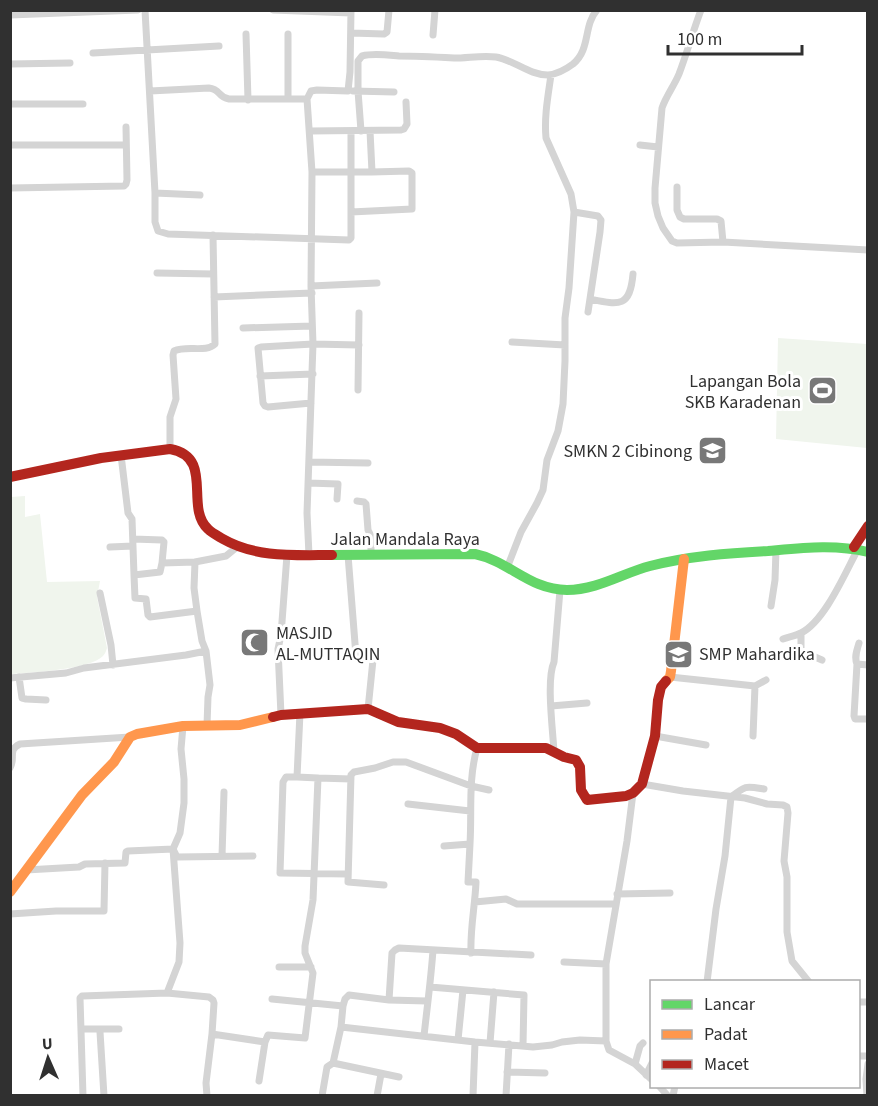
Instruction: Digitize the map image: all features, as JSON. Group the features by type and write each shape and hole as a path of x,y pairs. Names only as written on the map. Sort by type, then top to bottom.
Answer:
{"street":[{"path":"10,15 138,10"},
{"path":"145,10 155,222 158,231 168,234 349,240 351,238 351,131"},
{"path":"273,10 351,12 348,91"},
{"path":"351,33 384,34 387,32 389,10"},
{"path":"433,34 435,10"},
{"path":"361,131 358,61 365,55 494,57 514,62 532,72 550,75 559,73 580,57 593,15 597,10"},
{"path":"701,10 679,74 662,108 655,203 658,216 672,241 867,250"},
{"path":"246,34 248,100"},
{"path":"288,34 288,99"},
{"path":"93,53 219,46"},
{"path":"10,64 70,63"},
{"path":"507,567 520,532 543,490 547,460 561,418 565,318 574,212 571,194 546,138 550,75"},
{"path":"150,91 215,88 223,98 307,99"},
{"path":"309,555 307,513 313,344 312,172 307,99 311,92 317,90 394,92"},
{"path":"310,131 401,130 407,124 406,102"},
{"path":"10,104 83,104"},
{"path":"10,188 124,186 127,180 126,127"},
{"path":"370,131 372,172"},
{"path":"10,145 126,145"},
{"path":"640,145 658,147"},
{"path":"312,172 412,172 412,209 351,212"},
{"path":"677,187 677,210 680,217 721,221 723,243"},
{"path":"155,193 200,195"},
{"path":"574,212 598,216 601,220 588,312"},
{"path":"10,477 121,455 170,449 170,417 176,399 174,351 186,347 208,348 215,344 213,235"},
{"path":"157,273 213,274"},
{"path":"590,299 619,303 631,291 633,274"},
{"path":"214,297 376,283"},
{"path":"358,390 359,313"},
{"path":"243,328 312,326"},
{"path":"512,342 565,345"},
{"path":"311,403 265,406 258,348 313,344 359,345"},
{"path":"260,376 313,374"},
{"name":"Jalan Mandala Raya","path":"170,449 183,453 191,459 196,471 200,519 208,531 237,547 261,553 286,555 475,554 495,559 535,584 560,590 572,590 600,585 641,569 730,552 832,546 860,549"},
{"path":"121,455 128,513 132,519 135,598 146,599 150,617 197,611"},
{"path":"309,462 368,463"},
{"path":"308,483 338,484 338,499"},
{"path":"357,501 366,504 368,530 371,536 371,555"},
{"path":"783,639 801,633 824,611 860,549 867,526"},
{"path":"110,547 133,542 162,540 164,542 160,572 134,575"},
{"path":"162,563 195,562 226,556 237,547"},
{"path":"771,606 776,550"},
{"path":"281,715 279,649 286,555"},
{"path":"348,555 356,657 370,657 373,660 368,710"},
{"path":"10,892 82,795 114,762 130,738 137,734 183,726 240,725 281,715 368,710 398,722 440,728 456,734 477,748 546,748 564,758 576,760 580,767 581,790 587,800 626,796 633,793 642,784 655,736 661,687 670,677 684,559"},
{"path":"195,562 194,588 210,685 207,725"},
{"path":"554,752 551,706 552,669 560,590"},
{"path":"100,593 113,665"},
{"path":"801,633 801,651 822,660"},
{"path":"859,643 855,654 857,664 854,716 855,719 867,719"},
{"path":"10,678 66,673 84,668 206,651"},
{"path":"857,664 867,665"},
{"path":"19,677 22,698 46,700"},
{"path":"670,677 755,686 766,680"},
{"path":"753,736 755,686"},
{"path":"551,706 587,703"},
{"path":"297,777 300,713"},
{"path":"167,993 179,962 180,943 173,849 180,833 184,803 181,749 183,726"},
{"path":"655,736 706,745"},
{"path":"10,768 13,750 20,744 130,738"},
{"path":"471,953 470,936 476,882 468,882 470,811 472,762 477,748"},
{"path":"384,885 348,882 351,775 354,772 393,762 406,762 471,786 489,789"},
{"path":"348,874 280,873 283,782 286,777 351,779"},
{"path":"259,1081 268,1035 305,1038 313,973 305,946 313,900 318,778"},
{"path":"642,784 745,798 787,807 784,861 787,877 788,932 792,961 807,980"},
{"path":"707,980 725,856 730,797 748,786 764,789"},
{"path":"222,856 224,792"},
{"path":"633,793 606,964 606,1041 609,1050 635,1064 649,1077"},
{"path":"408,804 470,811"},
{"path":"444,846 470,844"},
{"path":"173,849 177,857 253,856"},
{"path":"26,870 79,867 85,864 125,863 128,851 173,849"},
{"path":"10,914 104,911 105,863"},
{"path":"617,894 670,893"},
{"path":"475,902 507,899 517,904 616,904"},
{"path":"389,1000 392,953 399,948 531,956"},
{"path":"424,1036 433,950"},
{"path":"564,962 606,964"},
{"path":"279,967 310,967"},
{"path":"430,987 524,994 523,1046"},
{"path":"458,1040 463,990"},
{"path":"490,1043 494,992"},
{"path":"83,1095 80,998 82,996 167,993 212,998 214,1003 206,1083 207,1095"},
{"path":"333,1064 343,1006 345,999 349,996 427,1001"},
{"path":"272,999 343,1006"},
{"path":"341,1027 523,1046 542,1047 580,1040 606,1041"},
{"path":"82,1029 119,1029"},
{"path":"100,1032 104,1095"},
{"path":"212,1034 265,1042"},
{"path":"473,1095 475,1042"},
{"path":"635,1064 643,1043"},
{"path":"506,1095 509,1044"},
{"path":"322,1095 327,1067 333,1064 399,1077"},
{"path":"867,1064 867,1095"},
{"path":"507,1072 545,1073"},
{"path":"377,1095 381,1074"}],"shaded area":[{"name":"Lapangan Bola SKB Karadenan","path":"778,338 867,344 867,448 776,439"},
{"path":"25,496 25,517 40,514 47,582 100,581 97,597 107,648 104,655 86,664 60,670 11,674 11,497"}],"traffic: fast":[{"path":"332,555 475,554 499,563 542,585 567,590 589,587 650,566 709,556 818,547 868,552"}],"traffic: slow":[{"path":"666,681 671,671 684,559"},
{"path":"10,892 82,795 114,762 130,737 183,726 240,725 273,717"}],"traffic: jam":[{"path":"10,477 101,458 170,449 184,454 192,462 201,520 213,533 249,550 290,555 332,555"},
{"path":"854,547 868,526"},
{"path":"273,717 368,709 398,722 440,728 456,734 477,748 546,748 576,760 580,767 581,790 587,800 626,796 642,784 655,736 661,687 666,681"}],"place":[{"name":"Lapangan Bola SKB Karadenan","path":"822,391"},
{"name":"SMKN 2 Cibinong","path":"713,451"},
{"name":"MASJID AL-MUTTAQIN","path":"255,643"},
{"name":"SMP Mahardika","path":"678,654"}]}
